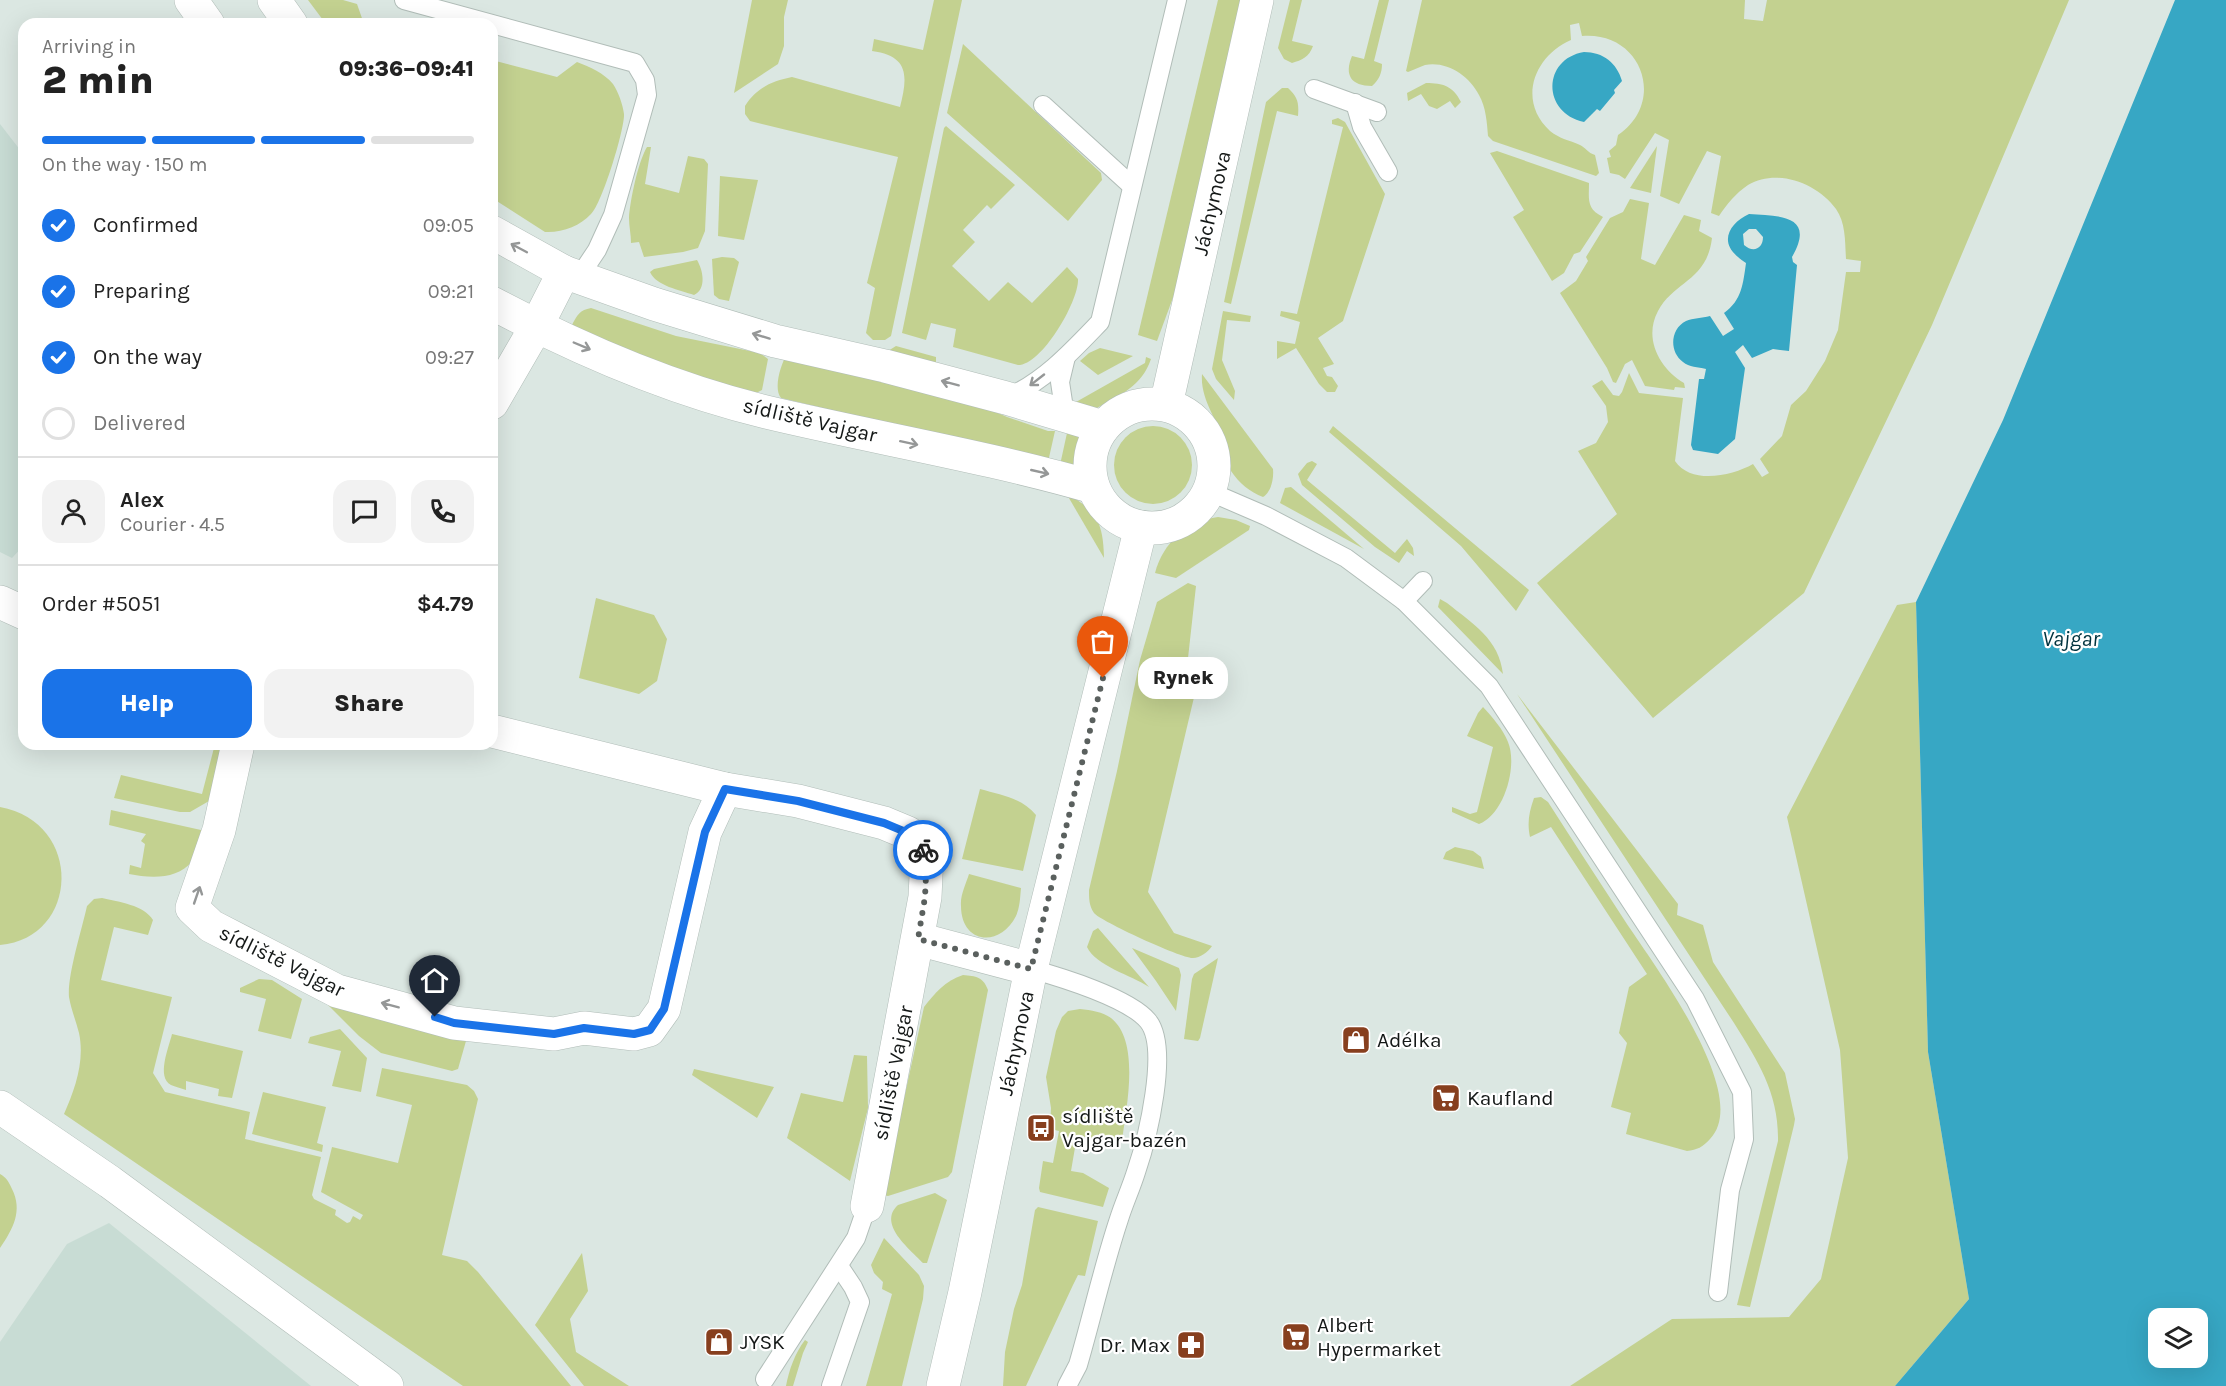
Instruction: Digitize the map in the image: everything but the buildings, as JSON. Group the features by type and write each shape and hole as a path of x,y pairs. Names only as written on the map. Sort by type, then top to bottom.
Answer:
{"street":[{"path":"191,0 204,18"},
{"path":"274,0 287,18"},
{"name":"Jáchymova","path":"1166,405 1257,0"},
{"path":"498,235 571,274 654,304 776,341 885,366 1103,427"},
{"path":"498,393 536,327 571,274"},
{"name":"sídliště Vajgar","path":"498,306 536,327 663,381 764,411 986,460 1093,487"},
{"path":"1138,405 1166,405 1193,420 1203,431 1210,445 1213,476 1202,503 1181,520 1155,528 1141,527 1112,514 1101,502 1093,487 1090,462 1092,450 1103,427 1113,417 1138,405"},
{"name":"Jáchymova","path":"943,1386 965,1292 1031,969 1141,527"},
{"path":"0,602 18,610"},
{"name":"sídliště Vajgar","path":"498,732 725,789 798,801 884,823 908,833 927,854 925,897 918,939 867,1206"},
{"name":"sídliště Vajgar","path":"237,750 219,830 192,908 211,926 337,991 454,1023 554,1034 584,1028 634,1034 650,1030 664,1009 705,832 725,789"},
{"path":"918,939 1031,969"},
{"path":"0,1107 110,1182 387,1386"}],"lane":[{"path":"404,0 470,18"},
{"path":"1006,398 1022,391 1066,357 1100,322 1177,0"},
{"path":"498,26 635,63 645,80 647,96 614,215 597,250 571,274"},
{"path":"1314,89 1377,111"},
{"path":"1355,103 1362,127 1388,172"},
{"path":"1043,105 1132,186"},
{"path":"1065,415 1060,382 1066,357"},
{"path":"1208,491 1266,516 1346,558 1404,601 1489,686 1695,999 1742,1092 1744,1139 1730,1190 1718,1292"},
{"path":"1404,601 1423,581"},
{"path":"1031,969 1102,993 1133,1010 1148,1021 1157,1043 1155,1097 1137,1171 1119,1220 1078,1365 1067,1386"},
{"path":"765,1379 856,1239 867,1206"},
{"path":"831,1386 860,1302 839,1266"}],"shaded area":[{"path":"0,124 18,147 18,552 12,558 0,552"},
{"path":"109,1223 311,1386 0,1386 0,1342 67,1244"}],"green space":[{"path":"308,0 343,0 357,4 362,18 322,18"},
{"path":"752,0 788,0 784,17 784,46 778,64 734,93"},
{"path":"934,0 962,0 891,336 885,340 873,340 866,333 875,288 867,283 898,157 750,121 745,114 745,106 754,94 765,86 792,77 900,107 904,86 903,69 893,58 872,51 874,39 923,50"},
{"path":"1218,0 1246,0 1178,284 1157,341 1138,335"},
{"path":"1290,0 1302,0 1292,41 1313,46 1305,57 1292,63 1284,59 1278,48"},
{"path":"1379,0 1389,0 1374,61 1382,64 1381,70 1372,86 1359,84 1354,82 1349,74 1350,63 1352,56 1364,59"},
{"path":"1422,0 1745,0 1744,19 1763,21 1767,0 2069,0 1932,325 1804,593 1653,718 1537,583 1617,514 1578,451 1596,443 1608,422 1606,406 1592,386 1602,380 1613,395 1619,396 1629,373 1639,393 1683,398 1675,461 1682,469 1701,476 1712,476 1734,472 1753,464 1762,477 1769,473 1760,459 1782,436 1791,405 1806,391 1825,361 1838,330 1846,272 1860,272 1861,261 1846,259 1843,227 1836,209 1818,192 1796,181 1771,178 1748,185 1732,199 1719,216 1711,213 1721,156 1707,151 1679,204 1660,196 1669,140 1655,133 1625,179 1610,173 1607,158 1611,157 1609,151 1616,145 1618,135 1633,121 1641,105 1644,88 1641,71 1633,56 1620,45 1603,37 1582,36 1579,23 1570,25 1571,40 1558,47 1539,68 1532,93 1534,106 1540,119 1550,131 1582,146 1595,155 1599,173 1596,176 1493,141 1488,136 1486,115 1481,100 1475,88 1464,76 1450,68 1434,64 1406,71"},
{"path":"963,44 1101,173 1102,180 1068,221 947,113"},
{"path":"498,62 557,77 577,62 592,68 609,80 617,90 621,102 624,114 621,134 612,166 596,207 587,218 576,225 564,230 545,232 498,202"},
{"path":"1426,83 1447,86 1455,92 1461,102 1455,108 1450,101 1437,109 1429,106 1421,94 1408,101 1407,93"},
{"path":"1282,88 1288,88 1296,97 1298,116 1277,111 1231,304 1224,302 1266,102"},
{"path":"1338,118 1345,122 1385,194 1343,321 1318,338 1334,364 1323,368 1327,376 1332,377 1338,386 1335,392 1327,392 1319,384 1296,348 1277,359 1277,341 1295,344 1300,322 1280,316 1281,311 1297,314 1343,127 1332,124 1332,120"},
{"path":"946,126 1015,185 991,209 987,205 963,230 975,242 952,266 989,301 1008,282 1032,303 1067,267 1078,279 1077,289 1066,316 1048,344 1028,362 1018,365 953,347 956,329 931,323 926,340 902,333"},
{"path":"1657,146 1651,193 1630,188"},
{"path":"647,147 651,147 645,184 679,193 688,156 704,159 708,164 705,231 698,248 644,257 639,242 631,243 629,218 631,202"},
{"path":"1497,151 1589,183 1591,207 1603,217 1580,252 1574,254 1564,273 1552,281 1513,217 1524,210 1490,153"},
{"path":"720,176 758,180 744,240 718,236"},
{"path":"1630,199 1649,203 1641,259 1655,265 1684,215 1701,220 1699,231 1712,238 1704,263 1665,301 1658,311 1652,332 1656,352 1661,361 1675,377 1684,383 1685,388 1675,387 1674,390 1645,386 1632,360 1625,364 1616,383 1613,382 1607,368 1560,293 1576,281 1588,261 1586,257 1610,218 1623,212"},
{"path":"734,258 739,262 729,301 719,299 714,295 712,259"},
{"path":"697,260 701,269 702,284 694,295 657,281 650,272 654,269"},
{"path":"591,308 676,336 760,353 768,359 762,390 756,393 723,385 574,332 572,325 577,316"},
{"path":"1223,311 1251,316 1250,322 1227,320 1222,360 1235,391 1234,400 1216,379 1212,369"},
{"path":"896,346 936,357 936,363 888,351"},
{"path":"1100,348 1133,356 1098,375 1080,361 1089,353"},
{"path":"787,354 971,401 1007,417 1048,431 1055,431 1048,462 781,398 778,382"},
{"path":"1146,357 1151,359 1142,376 1122,394 1097,408 1076,402 1145,363"},
{"path":"1202,374 1273,469 1271,485 1263,497 1245,487 1231,471 1222,435 1204,393"},
{"path":"1153,426 1168,429 1181,437 1189,450 1192,465 1189,480 1181,493 1168,501 1153,504 1138,501 1125,493 1117,480 1114,465 1117,450 1125,437 1138,429"},
{"path":"1333,426 1529,590 1516,611 1461,546 1329,432"},
{"path":"1067,433 1083,436 1077,451 1076,468 1060,465"},
{"path":"1312,461 1317,464 1307,480 1395,553 1407,539 1413,548 1414,556 1407,551 1399,563 1375,547 1302,485 1298,474 1307,463"},
{"path":"1291,487 1364,549 1280,503 1285,488"},
{"path":"1066,493 1085,506 1096,519 1102,535 1104,558"},
{"path":"1218,517 1236,520 1250,526 1249,530 1176,578 1155,573 1164,552 1178,535 1196,524"},
{"path":"1188,583 1196,586 1188,658 1200,672 1148,892 1174,933 1212,946 1204,954 1193,958 1159,946 1100,917 1091,908 1089,893 1140,660 1157,602"},
{"path":"596,598 654,615 667,639 657,681 639,694 579,678"},
{"path":"1440,599 1483,633 1496,651 1503,674 1438,607"},
{"path":"1916,602 1928,1052 1969,1299 1895,1386 1570,1386 1672,1319 1789,1317 1821,1279 1848,1158 1840,1050 1787,817 1897,605"},
{"path":"1517,694 1678,904 1677,915 1703,925 1713,962 1785,1073 1795,1119 1750,1307 1737,1305 1778,1141 1771,1093 1759,1065 1734,1023"},
{"path":"1483,707 1506,737 1511,752 1511,764 1507,789 1502,800 1488,819 1479,824 1452,812 1452,807 1470,814 1477,812 1493,747 1467,736"},
{"path":"213,750 223,750 209,801 190,812 180,812 114,798 121,775 202,794"},
{"path":"980,789 1018,801 1036,815 1023,871 962,859"},
{"path":"1541,797 1548,802 1675,996 1709,1061 1719,1092 1720,1119 1710,1139 1700,1148 1687,1151 1626,1134 1631,1113 1611,1107 1627,1043 1619,1033 1629,987 1647,974 1551,827 1530,837 1531,808 1534,798"},
{"path":"0,807 27,817 47,834 58,855 62,879 57,902 46,923 26,938 0,945"},
{"path":"111,810 201,830 204,839 192,861 179,872 154,877 129,874 130,865 141,868 145,844 141,841 146,834 109,825"},
{"path":"1455,847 1473,851 1481,857 1484,869 1443,859 1446,852"},
{"path":"969,874 1021,888 1016,916 1009,927 1000,934 982,937 967,928 961,902"},
{"path":"102,898 144,911 153,920 148,935 114,927 101,980 172,997 153,1073 165,1092 250,1112 245,1139 321,1157 312,1195 314,1199 336,1210 335,1215 347,1223 353,1216 360,1220 363,1215 321,1192 332,1147 398,1163 412,1105 376,1096 382,1068 467,1085 474,1091 478,1099 442,1255 467,1261 478,1272 571,1386 463,1386 64,1114 75,1085 81,1054 79,1033 69,997 70,977 87,906 94,899"},
{"path":"1098,928 1149,987 1106,965 1092,954 1087,947 1093,931"},
{"path":"1132,948 1179,968 1181,975 1176,1011 1156,981"},
{"path":"1218,958 1200,1038 1198,1041 1184,1039 1194,974"},
{"path":"963,975 978,978 984,982 988,990 952,1172 948,1177 888,1196 883,1195 924,1007 936,992"},
{"path":"259,979 272,980 302,999 291,1039 258,1031 266,999 240,992 240,988"},
{"path":"325,1002 468,1034 458,1069 452,1071 381,1053 359,1036"},
{"path":"1080,1009 1104,1014 1111,1018 1120,1029 1129,1059 1128,1094 1122,1141 1077,1136 1071,1171 1083,1173 1109,1188 1103,1207 1040,1192 1039,1188 1043,1161 1053,1163 1059,1131 1050,1129 1051,1108 1046,1077 1056,1031 1062,1017 1068,1011"},
{"path":"340,1029 367,1058 361,1092 332,1086 341,1051 308,1043 310,1037"},
{"path":"172,1034 243,1051 232,1098 218,1096 219,1089 186,1081 186,1090 171,1085 167,1081 164,1069"},
{"path":"854,1055 867,1056 868,1108 850,1181 787,1138 801,1093 843,1102"},
{"path":"694,1069 774,1087 757,1118 692,1075"},
{"path":"263,1092 326,1107 317,1143 323,1145 322,1152 252,1134"},
{"path":"0,1174 10,1184 17,1205 15,1220 0,1248"},
{"path":"935,1193 947,1200 927,1263 923,1263 898,1236 891,1220 898,1205"},
{"path":"1038,1207 1098,1221 1085,1276 1078,1275 1026,1386 1003,1386 1005,1352 1014,1309 1022,1285 1035,1210"},
{"path":"884,1238 919,1275 924,1286 923,1299 902,1386 866,1386 892,1294 882,1289 883,1282 874,1273 871,1265"},
{"path":"582,1253 588,1291 570,1319 576,1352 629,1386 584,1386 535,1325"},
{"path":"805,1340 808,1342 793,1386 786,1386 793,1362"}],"water":[{"name":"Vajgar","path":"2175,0 2226,0 2226,1386 1895,1386 1969,1299 1928,1052 1916,602 2003,420"},
{"path":"1584,52 1603,56 1617,69 1622,81 1600,111 1597,109 1584,122 1570,117 1560,108 1554,98 1552,86 1554,75 1560,65 1570,57"},
{"path":"1749,214 1783,217 1797,225 1800,233 1792,257 1793,262 1797,265 1789,351 1773,349 1752,358 1743,345 1735,352 1745,368 1735,439 1718,454 1693,450 1691,445 1699,379 1704,379 1706,369 1691,366 1678,358 1673,341 1677,329 1686,321 1710,316 1723,336 1734,329 1724,313 1738,297 1746,263 1732,251 1728,238 1732,227","holes":["1749,229 1756,229 1763,237 1763,241 1759,247 1751,249 1744,245 1743,234"]}],"way so far":[{"path":"923,850 927,854 925,897 918,939 1031,969 1103,678"}],"place":[{"name":"Rynek","path":"1103,678"},
{"name":"Adélka","path":"1356,1040"},
{"name":"Kaufland","path":"1446,1098"},
{"name":"sídliště Vajgar-bazén","path":"1041,1128"},
{"name":"Albert Hypermarket","path":"1296,1337"},
{"name":"JYSK","path":"719,1342"},
{"name":"Dr. Max","path":"1191,1345"}],"route":[{"path":"435,1017 454,1023 554,1034 584,1028 634,1034 650,1030 664,1009 705,832 725,789 798,801 884,823 908,833 923,850"}]}
